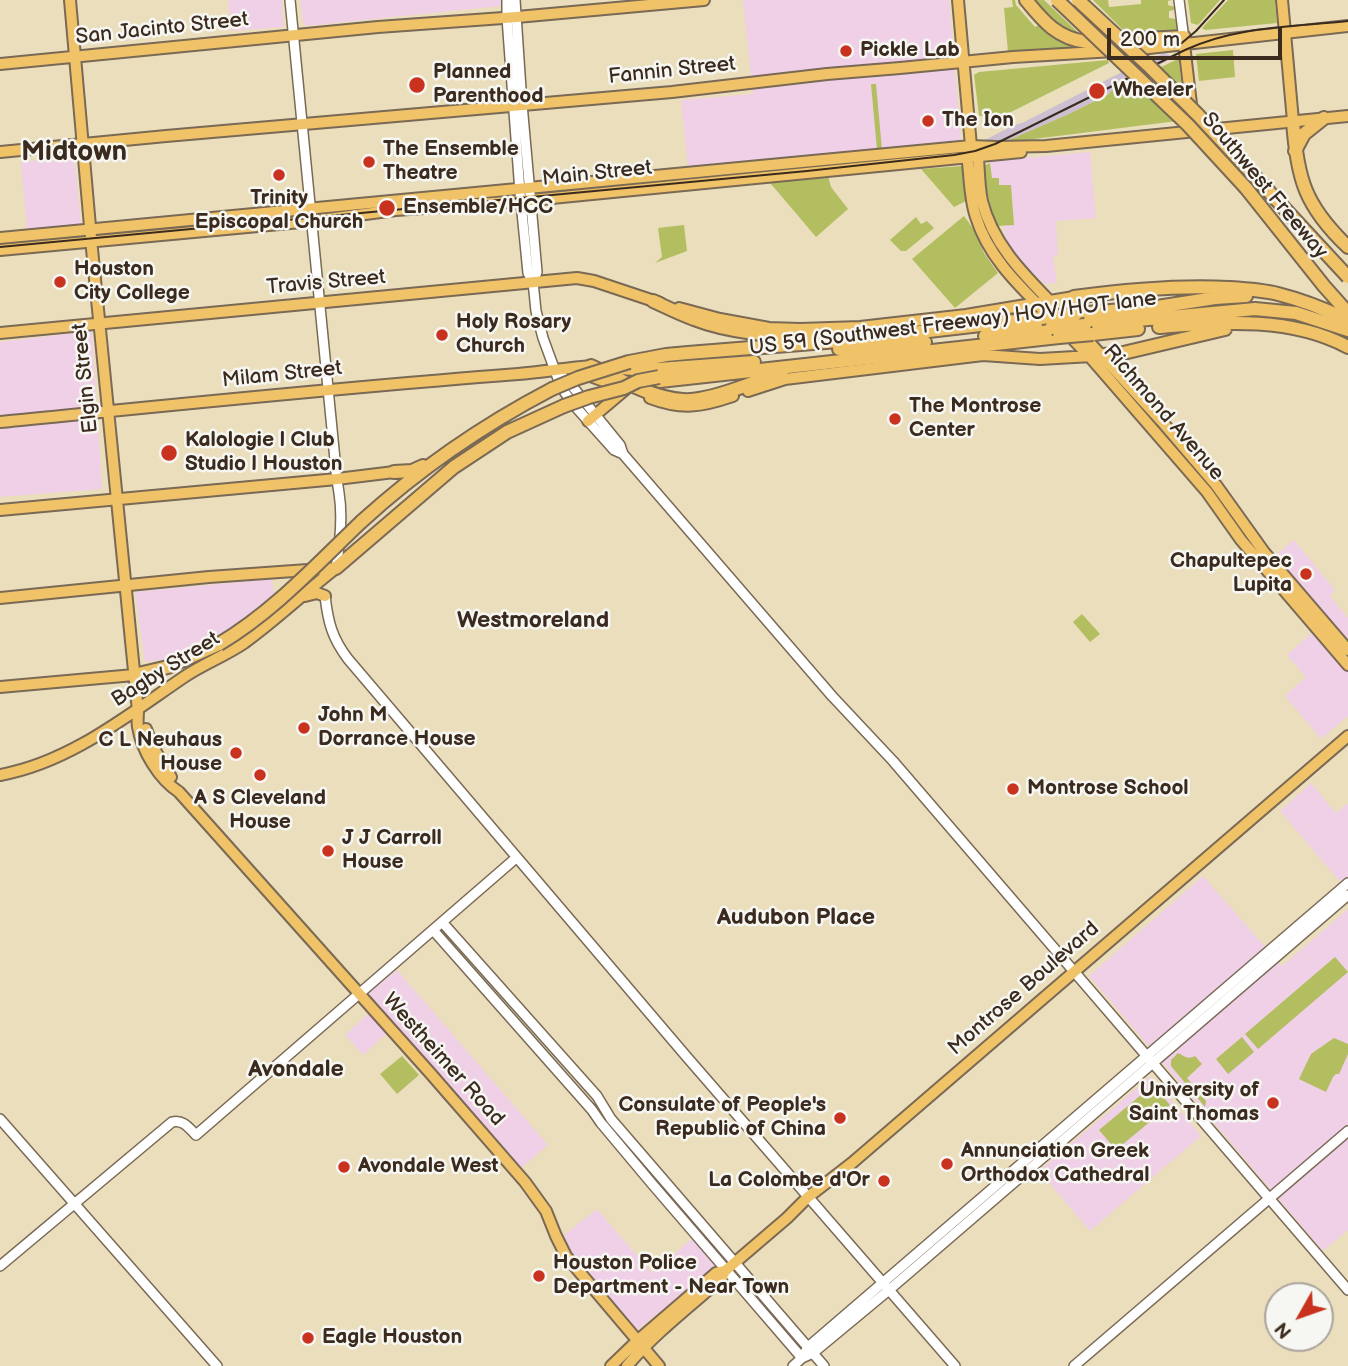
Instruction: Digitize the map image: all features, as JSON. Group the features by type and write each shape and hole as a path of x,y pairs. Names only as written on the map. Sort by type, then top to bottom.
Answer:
{"highway":[{"name":"Southwest Freeway","path":"1057,0 1170,108 1246,188 1348,313"},
{"name":"Southwest Freeway","path":"1078,0 1198,115 1348,277"},
{"path":"1027,2 1050,27 1076,41 1184,40"},
{"path":"1295,151 1304,134 1324,118"},
{"path":"1293,121 1295,151 1303,184 1325,223 1348,247"},
{"path":"1074,297 1172,287 1249,289 1274,300"},
{"path":"134,675 168,667 237,634 278,602 383,502 433,462 493,423 552,389 629,362 1157,307 1185,301 1274,300 1315,306 1348,320"},
{"name":"US 59 (Southwest Freeway) HOV/HOT lane","path":"336,568 462,461 507,432 565,406 589,397 625,389 638,381 677,373 761,366 771,360 926,342 1089,329 1240,310 1274,300 1296,313 1348,330"},
{"path":"653,301 695,320 734,330 851,340"},
{"path":"1089,329 1231,322 1266,324 1299,329 1348,347"},
{"path":"1096,356 1119,354 1223,329 1266,324"},
{"path":"660,378 796,366 1055,332"},
{"path":"667,358 779,355 926,342"},
{"path":"592,366 645,370 771,360"},
{"path":"592,366 655,394 688,401 708,398 796,366"},
{"path":"394,471 412,471 433,462"}],"main road":[{"name":"Elgin Street","path":"70,0 138,711"},
{"name":"San Jacinto Street","path":"0,64 378,27 704,0"},
{"path":"957,0 971,146"},
{"path":"1282,0 1293,121"},
{"path":"1194,130 1184,40 1200,42 1348,26"},
{"name":"Fannin Street","path":"0,152 672,92 1013,57 1108,52 1184,40"},
{"name":"Main Street","path":"0,238 91,235 312,215 524,188 971,146 1029,147 1348,116"},
{"name":"Richmond Avenue","path":"971,146 983,202 995,234 1010,258 1096,356 1207,492 1253,555 1348,665"},
{"name":"Main Street","path":"312,215 526,201 1021,153 1029,147"},
{"name":"Richmond Avenue","path":"973,158 973,205 979,228 1001,265 1164,424 1216,485 1264,552 1348,650"},
{"name":"Main Street","path":"0,250 91,235"},
{"name":"Travis Street","path":"0,333 577,278 720,319 800,329 907,322 1074,297"},
{"name":"Milam Street","path":"569,368 673,406 699,406 785,379 983,355 1040,359 1096,356"},
{"name":"Milam Street","path":"0,422 592,366"},
{"path":"592,418 625,389"},
{"path":"0,510 337,479 394,471"},
{"path":"0,598 209,577 336,568"},
{"name":"Bagby Street","path":"0,775 46,761 70,750 138,711 185,677 236,648 336,568"},
{"path":"297,600 313,593 325,596"},
{"path":"0,687 134,675"},
{"name":"Westheimer Road","path":"138,711 138,727 145,749 163,778 179,792 431,1074 532,1192 546,1211 566,1256 659,1366"},
{"name":"Montrose Boulevard","path":"611,1366 640,1344 716,1273 729,1268 808,1197 852,1163 1348,736"},
{"name":"Montrose Boulevard","path":"627,1366 640,1344"}],"street":[{"path":"290,0 339,492 341,522 336,568"},
{"path":"508,0 512,18 524,188 537,272 533,282 536,311 561,387 592,418 614,450 624,454 798,658 893,761 1348,1290"},
{"path":"512,18 515,0"},
{"path":"1179,0 1184,40"},
{"path":"325,596 328,617 338,646 516,858 955,1366"},
{"path":"0,1266 172,1122 186,1125 196,1135 516,858"},
{"path":"1150,1060 1348,883"},
{"path":"793,1366 1150,1060 1348,895"},
{"path":"442,922 597,1096 611,1119 802,1358"},
{"path":"433,930 729,1268 824,1366"},
{"path":"0,1119 217,1366"},
{"path":"1074,1366 1348,1131"}],"shaded area":[{"path":"228,0 282,0 284,27 231,31"},
{"path":"300,0 501,0 501,6 305,26"},
{"path":"743,0 949,0 961,142 688,168 681,100 753,94"},
{"path":"1164,53 1174,57 1069,114 1002,143 983,141 1122,72"},
{"path":"1090,152 1096,218 1056,221 1058,254 1053,257 1057,283 1045,284 1011,251 1003,226 1014,224 1010,185 999,186 992,179 990,161"},
{"path":"74,157 81,224 27,229 21,162"},
{"path":"92,331 102,489 0,497 0,342"},
{"path":"1294,540 1335,590 1330,596 1348,618 1348,716 1321,739 1285,696 1306,677 1287,655 1328,618 1275,556"},
{"path":"272,579 274,593 255,612 223,636 199,649 170,659 145,662 135,592"},
{"path":"1311,783 1336,813 1348,803 1348,891 1280,811"},
{"name":"University of Saint Thomas","path":"1203,876 1282,966 1348,909 1348,1230 1323,1251 1089,976"},
{"path":"397,970 548,1145 521,1168 395,1026 363,1055 345,1035 378,1005 368,993"},
{"path":"1151,1076 1201,1136 1090,1231 1039,1171"},
{"path":"597,1209 652,1273 693,1238 716,1266 637,1330 571,1251 564,1235"}],"green space":[{"path":"1012,0 1015,0 1016,5 1035,27 1040,24 1094,47 1008,52 1004,8 1013,7"},
{"path":"1035,0 1044,0 1085,39 1071,37 1032,3"},
{"path":"1093,0 1108,0 1109,7 1141,4 1141,0 1172,0 1168,1 1168,5 1175,7 1169,11 1169,18 1176,19 1179,31 1130,37"},
{"path":"1188,0 1220,0 1198,25 1191,23"},
{"path":"1228,0 1275,0 1277,23 1205,30 1202,28"},
{"path":"1233,50 1235,77 1199,81 1196,54"},
{"path":"1178,59 1185,120 1002,143 1069,114"},
{"path":"1108,60 1109,63 1009,113 979,115 974,75 979,72"},
{"path":"871,84 876,84 882,150 877,150"},
{"path":"990,163 992,178 999,178 999,185 1011,185 1014,225 997,226 995,221 985,185 984,166"},
{"path":"962,166 966,201 954,207 921,169"},
{"path":"828,176 831,187 848,209 816,237 766,178"},
{"path":"964,216 998,273 955,308 912,259"},
{"path":"916,217 921,224 927,221 934,228 906,251 901,251 890,240"},
{"path":"684,225 687,251 655,263 662,257 658,228"},
{"path":"1082,614 1100,634 1090,642 1073,622"},
{"path":"1335,957 1348,972 1258,1049 1245,1034"},
{"path":"1242,1037 1254,1052 1228,1074 1216,1059"},
{"path":"1334,1038 1348,1044 1348,1054 1339,1074 1333,1077 1326,1092 1299,1079 1311,1054"},
{"path":"1178,1053 1188,1058 1195,1056 1202,1064 1187,1078 1206,1101 1205,1107 1171,1066 1171,1060"},
{"path":"402,1056 419,1075 397,1094 380,1074"},
{"path":"1153,1085 1170,1105 1116,1150 1099,1130"}],"tram line":[{"path":"1177,47 1196,31 1224,0"},
{"path":"0,247 954,155 995,144 1204,42 1244,32 1348,21"}],"place":[{"name":"Pickle Lab","path":"846,51"},
{"name":"Planned Parenthood","path":"417,85"},
{"name":"Wheeler","path":"1097,91"},
{"name":"The Ion","path":"928,121"},
{"name":"The Ensemble Theatre","path":"369,162"},
{"name":"Trinity Episcopal Church","path":"279,175"},
{"name":"Ensemble/HCC","path":"387,208"},
{"name":"Houston City College","path":"60,282"},
{"name":"Holy Rosary Church","path":"442,335"},
{"name":"The Montrose Center","path":"895,419"},
{"name":"Kalologie | Club Studio | Houston","path":"169,453"},
{"name":"Chapultepec Lupita","path":"1306,574"},
{"name":"John M Dorrance House","path":"304,728"},
{"name":"C L Neuhaus House","path":"236,753"},
{"name":"A S Cleveland House","path":"260,775"},
{"name":"Montrose School","path":"1013,789"},
{"name":"J J Carroll House","path":"328,851"},
{"name":"University of Saint Thomas","path":"1273,1103"},
{"name":"Consulate of People's Republic of China","path":"840,1118"},
{"name":"Annunciation Greek Orthodox Cathedral","path":"947,1164"},
{"name":"Avondale West","path":"344,1167"},
{"name":"La Colombe d'Or","path":"884,1181"},
{"name":"Houston Police Department - Near Town","path":"539,1276"},
{"name":"Eagle Houston","path":"308,1338"}],"district":[{"name":"Midtown","path":"74,153"},
{"name":"Westmoreland","path":"533,621"},
{"name":"Audubon Place","path":"796,918"},
{"name":"Avondale","path":"296,1070"}]}
